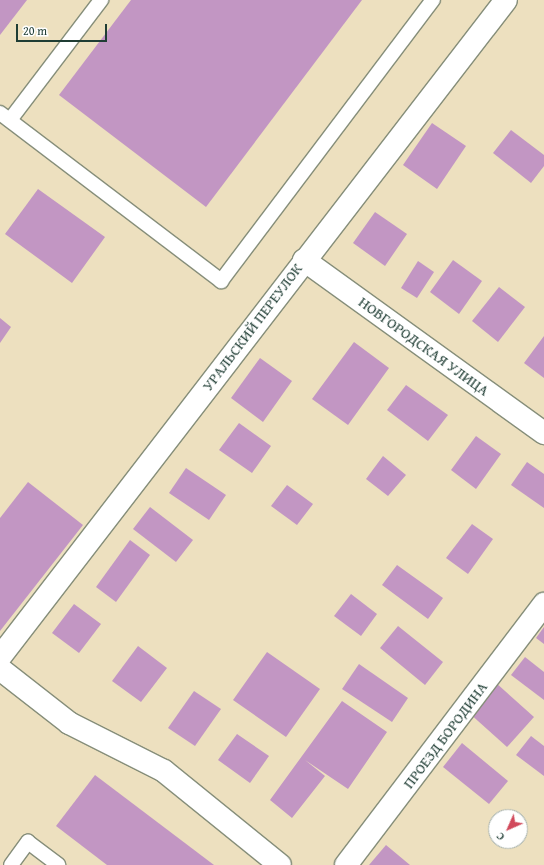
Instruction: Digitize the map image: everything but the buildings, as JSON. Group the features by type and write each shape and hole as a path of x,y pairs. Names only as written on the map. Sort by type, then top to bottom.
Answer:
{"street":[{"name":"УРАЛЬСКИЙ ПЕРЕУЛОК","path":"0,656 506,0"},
{"name":"НОВГОРОДСКАЯ УЛИЦА","path":"304,260 544,433"},
{"name":"ПРОЕЗД БОРОДИНА","path":"346,865 544,604"},
{"path":"0,668 69,723 164,771 280,865"}],"lane":[{"path":"101,0 5,117 221,281 433,0"},
{"path":"11,865 28,842 58,865"}]}
